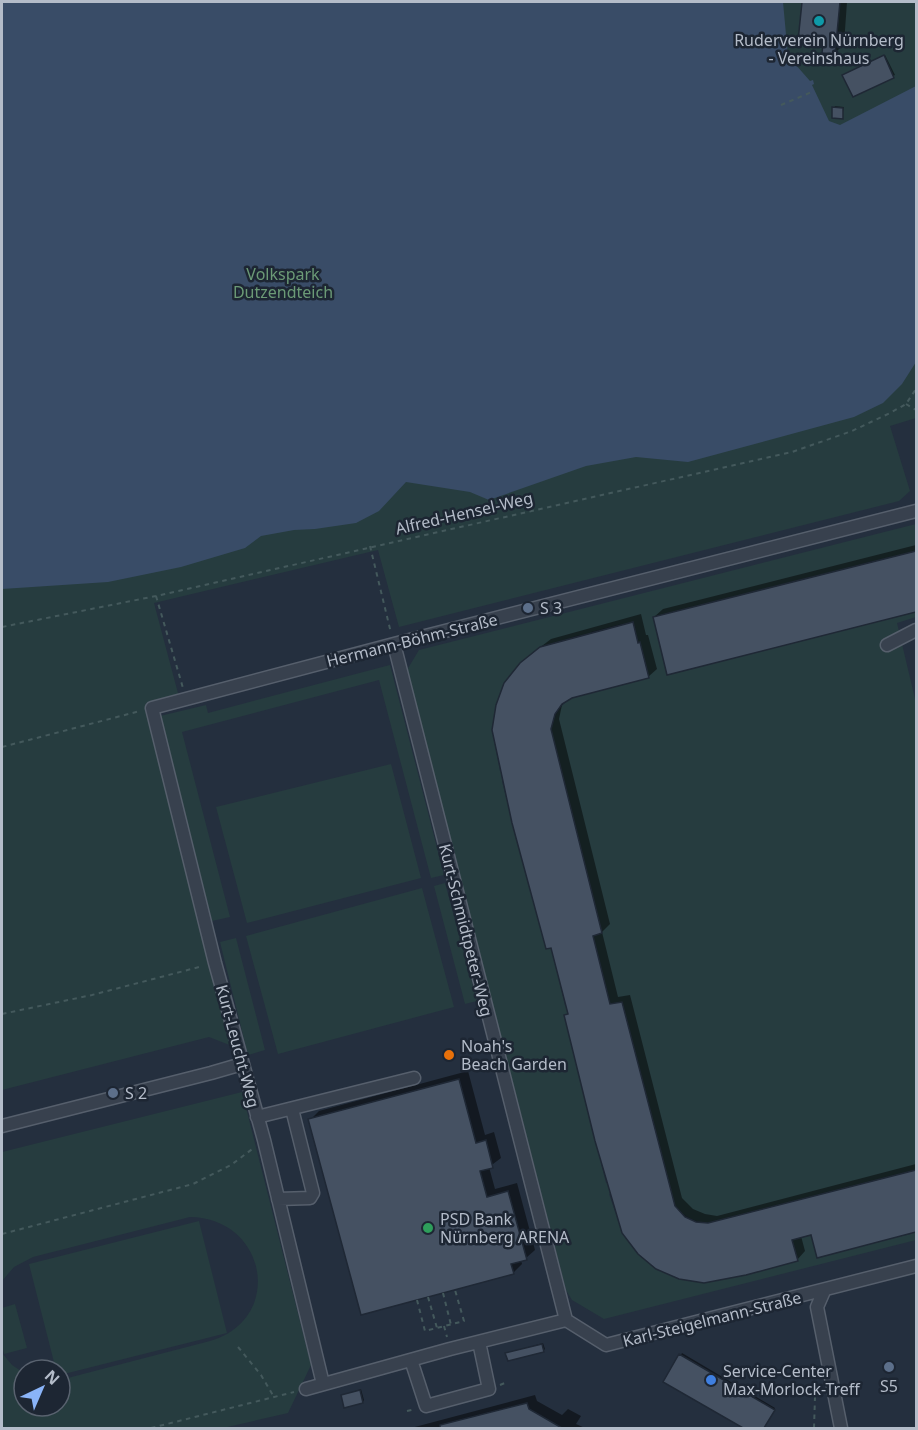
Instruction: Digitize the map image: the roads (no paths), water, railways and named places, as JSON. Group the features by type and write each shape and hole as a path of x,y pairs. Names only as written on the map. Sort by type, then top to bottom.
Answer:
{"street":[{"name":"Hermann-Böhm-Straße","path":"152,708 916,511"},
{"path":"886,645 916,630"},
{"name":"Kurt-Schmidtpeter-Weg","path":"394,644 566,1320"},
{"name":"Kurt-Leucht-Weg","path":"152,708 215,963 264,1140 323,1384"},
{"path":"2,1126 242,1064"},
{"path":"257,1117 414,1078"},
{"path":"278,1199 310,1198 313,1193 292,1108"},
{"name":"Karl-Steigelmann-Straße","path":"566,1320 606,1346 916,1266"},
{"path":"824,1291 817,1307 841,1428"},
{"path":"306,1389 566,1320"},
{"path":"411,1360 426,1406 489,1389 479,1342"}],"water":[{"name":"Volkspark Dutzendteich","path":"2,2 783,2 788,56 810,81 813,80 812,85 829,121 840,125 916,86 916,362 902,384 883,403 854,417 688,462 636,457 586,466 489,500 470,492 406,482 379,511 356,523 261,536 245,548 181,567 108,582 2,589"}],"place":[{"name":"Ruderverein Nürnberg - Vereinshaus","path":"819,21"},
{"name":"S 3","path":"528,608"},
{"name":"Noah's Beach Garden","path":"449,1055"},
{"name":"S 2","path":"113,1093"},
{"name":"PSD Bank Nürnberg ARENA","path":"428,1228"},
{"name":"S5","path":"889,1367"},
{"name":"Service-Center Max-Morlock-Treff","path":"711,1380"}]}
